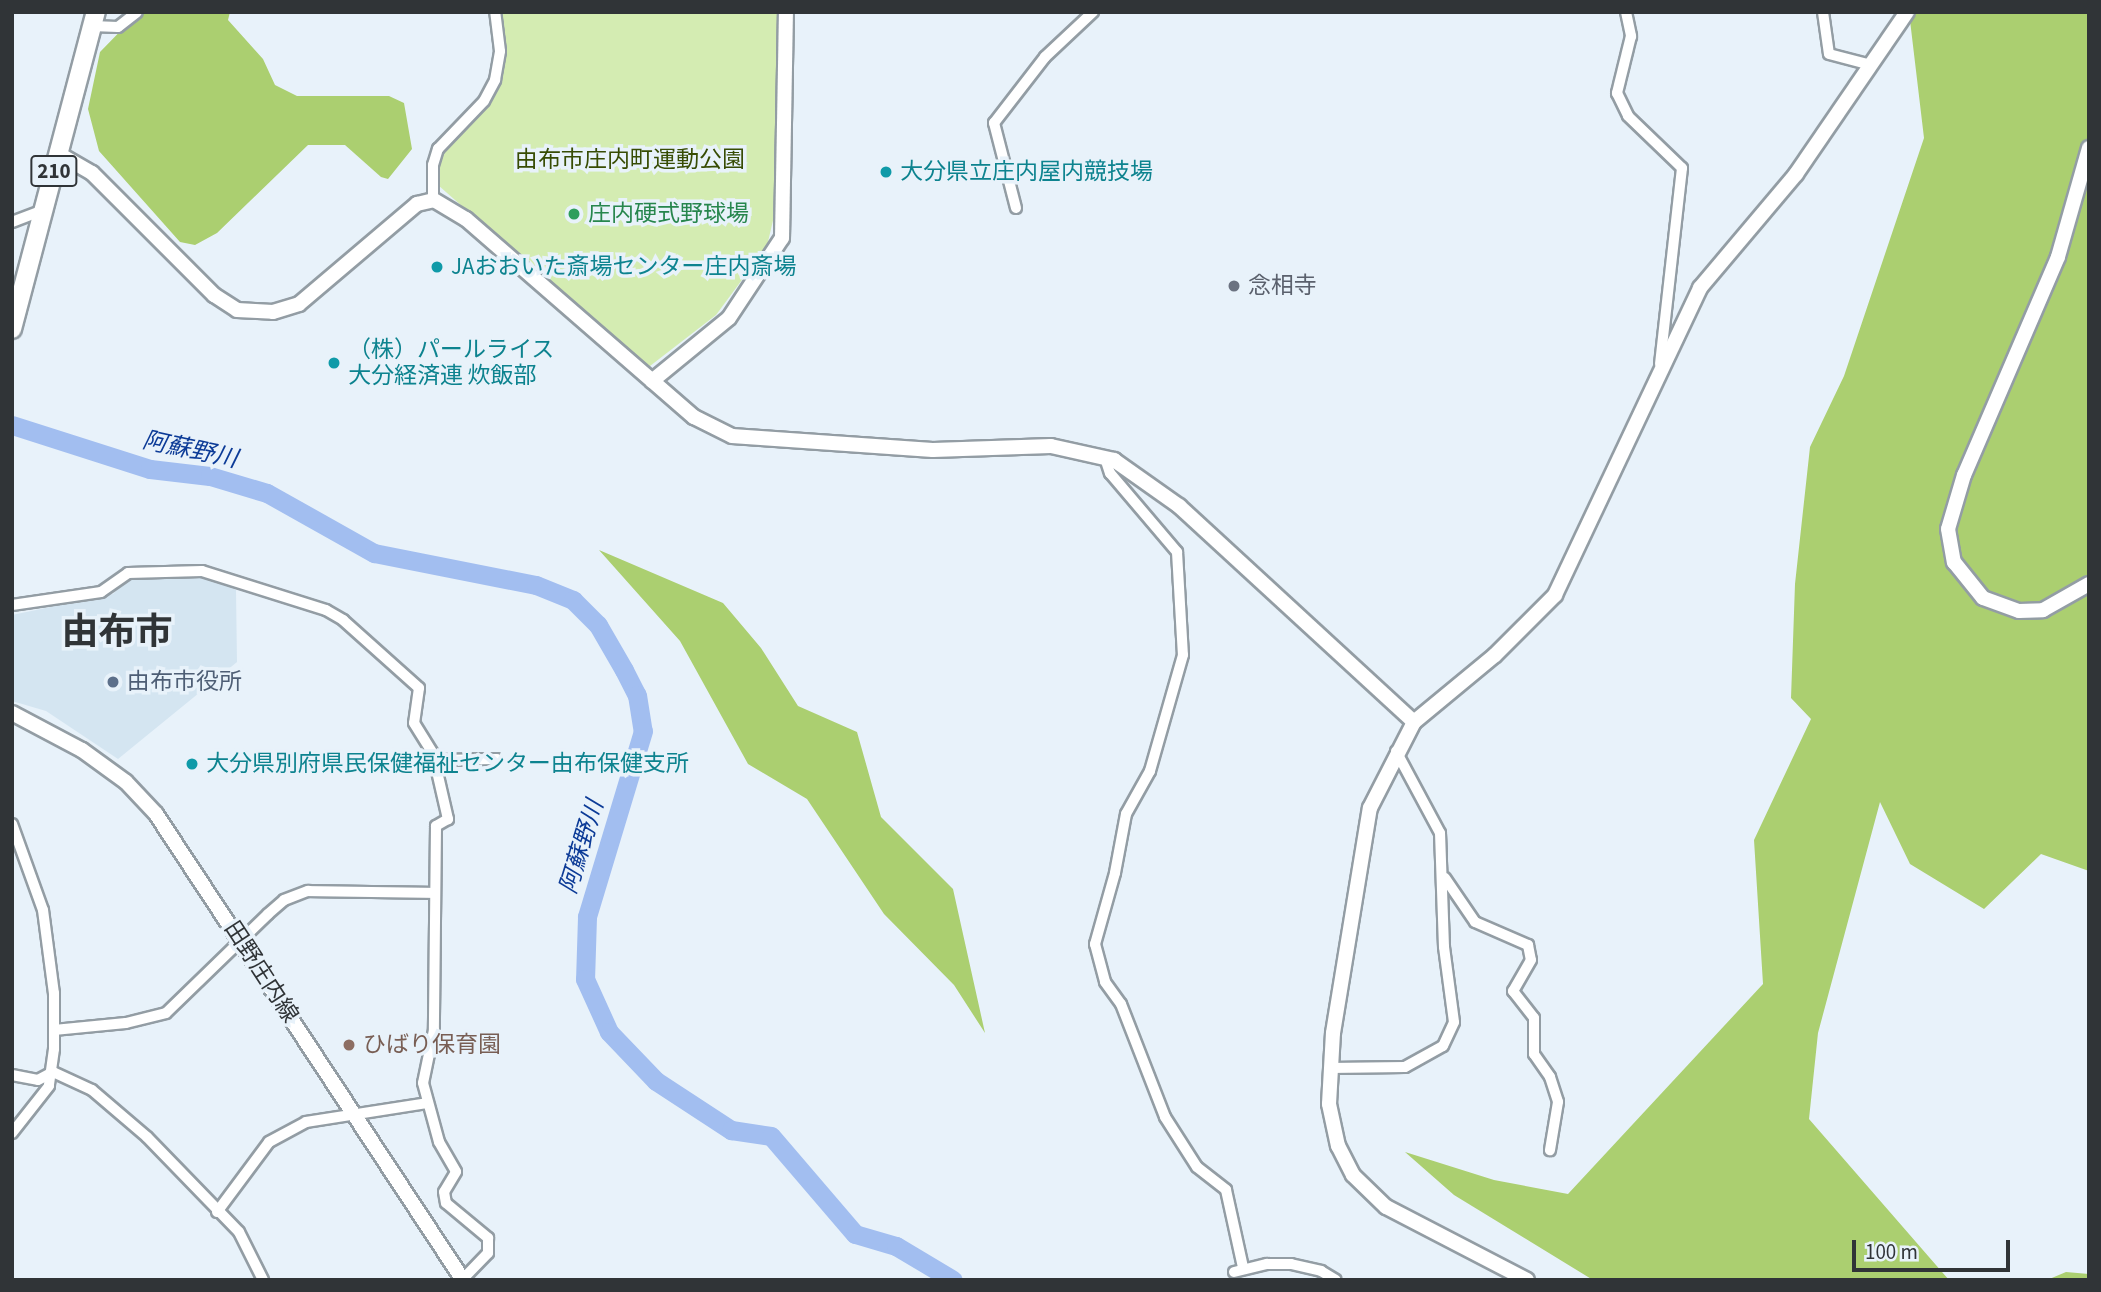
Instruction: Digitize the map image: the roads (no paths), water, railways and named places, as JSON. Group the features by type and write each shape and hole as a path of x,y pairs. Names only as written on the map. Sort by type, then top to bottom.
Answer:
{"highway":[{"name":"210","path":"12,329 94,19"}],"street":[{"path":"94,19 118,27 137,12"},
{"path":"433,200 432,173 438,149 484,102 495,80 500,51 495,12"},
{"path":"652,381 729,318 782,238 786,12"},
{"path":"1016,208 994,123 1045,57 1093,12"},
{"path":"1626,12 1632,36 1617,93 1628,116 1682,169 1660,365"},
{"path":"1823,12 1829,54 1871,65"},
{"path":"1527,1280 1403,1217 1353,1175 1338,1146 1329,1104 1330,1068 1360,851 1370,808 1395,750 1414,722 1495,655 1555,595 1660,365 1700,288 1796,174 1907,12"},
{"path":"2089,148 2058,257 1964,474 1948,530 1954,562 1983,598 2019,611 2043,610 2089,584"},
{"path":"59,154 92,173 214,295 242,311 278,312 303,302 417,204 433,200 466,219 694,417 732,436 761,441 933,450 1051,446 1105,458 1179,506 1414,722"},
{"path":"12,222 44,210"},
{"path":"1105,458 1110,473 1177,552 1183,655 1150,771 1126,814 1115,873 1095,944 1105,982 1121,1004 1165,1117 1197,1167 1226,1190 1239,1270 1291,1264 1321,1271 1335,1280"},
{"path":"12,605 101,593 128,573 182,570 202,572 327,610 344,620 419,688 414,723 435,760 448,819 436,826 434,1030 425,1065 427,1103 439,1142 456,1172 444,1192 446,1203 488,1238 488,1253 463,1279"},
{"name":"田野庄内線","path":"13,715 82,750 134,790 170,833 463,1279"},
{"path":"1330,1068 1405,1067 1443,1046 1454,1022 1444,947 1445,878 1440,833 1395,750"},
{"path":"435,760 497,759"},
{"path":"12,824 43,910 54,1030 53,1072 49,1086 28,1118 12,1133"},
{"path":"1445,878 1475,922 1528,945 1531,960 1513,991 1534,1018 1534,1054 1550,1077 1558,1102 1550,1150"},
{"path":"54,1030 126,1023 166,1013 284,900 307,891 435,893"},
{"path":"12,1075 38,1080 53,1072"},
{"path":"53,1072 92,1090 147,1137 239,1232 262,1280"},
{"path":"217,1212 269,1142 306,1122 427,1103"}],"waterway":[{"name":"阿蘇野川","path":"12,425 150,469 210,476 267,493 374,553 536,585 573,600 598,625 624,670 637,695 643,731 587,917 585,979 609,1032 656,1081 731,1130 771,1136 855,1234 896,1246 953,1280"}],"place":[{"name":"大分県立庄内屋内競技場","path":"886,172"},
{"name":"庄内硬式野球場","path":"574,214"},
{"name":"JAおおいた斎場センター庄内斎場","path":"437,267"},
{"name":"念相寺","path":"1234,286"},
{"name":"（株）パールライス 大分経済連 炊飯部","path":"334,363"},
{"name":"由布市役所","path":"113,682"},
{"name":"大分県別府県民保健福祉センター由布保健支所","path":"192,764"},
{"name":"ひばり保育園","path":"349,1045"}],"district":[{"name":"由布市","path":"117,633"}],"park label":[{"name":"由布市庄内町運動公園","path":"630,160"}]}
